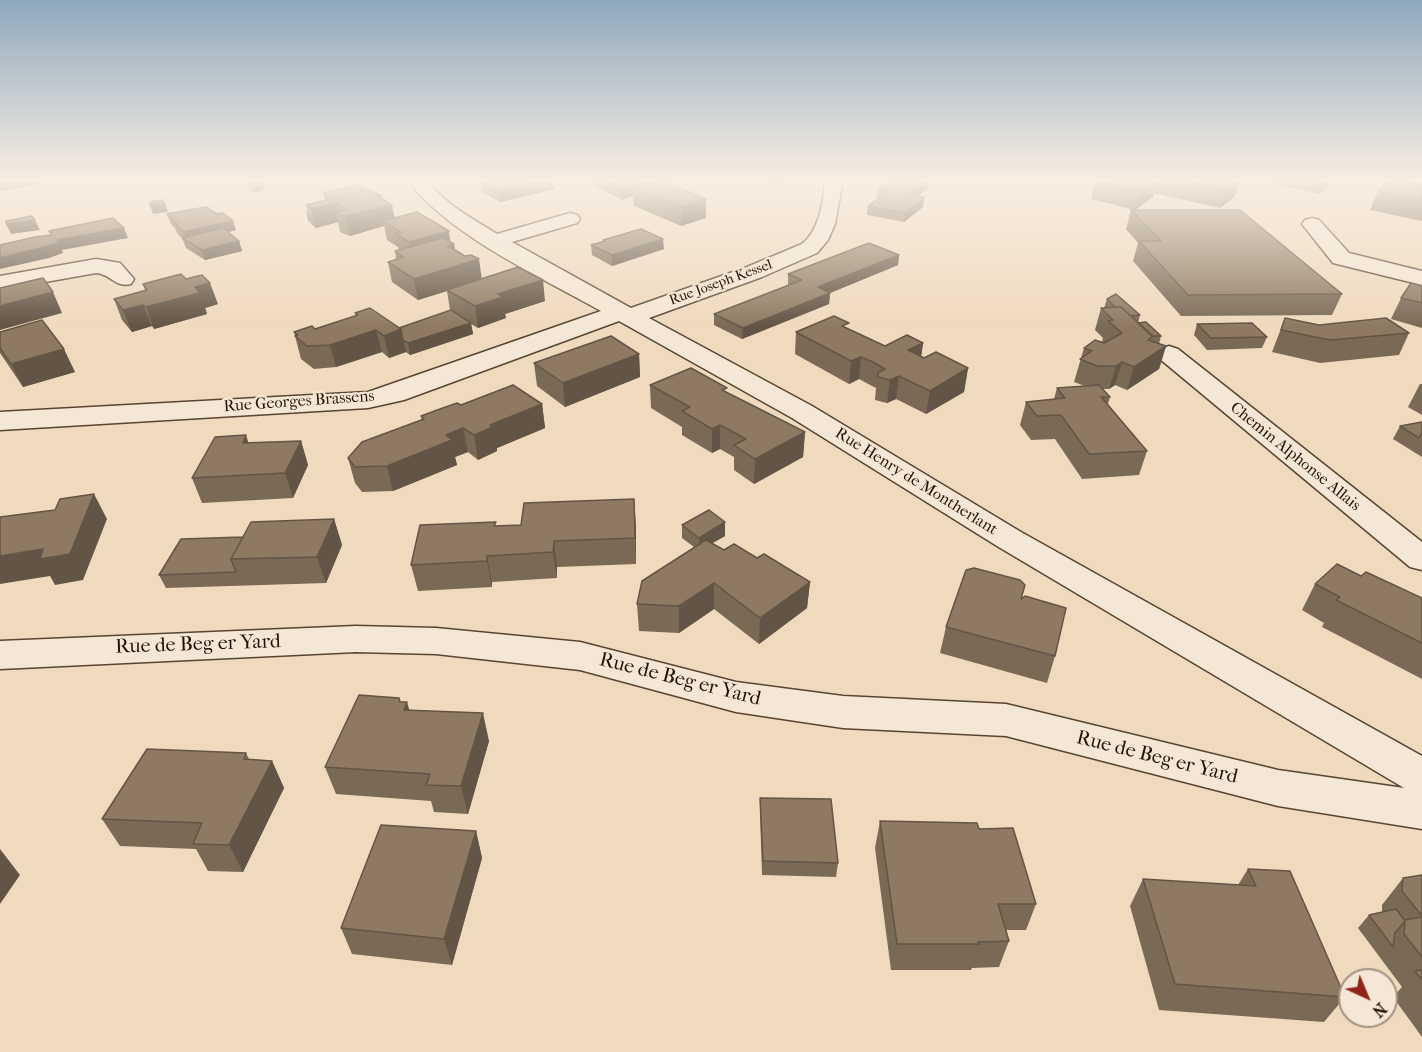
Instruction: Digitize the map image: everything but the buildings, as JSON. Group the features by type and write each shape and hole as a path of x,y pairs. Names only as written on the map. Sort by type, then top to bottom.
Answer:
{"street":[{"name":"Rue Henry de Montherlant","path":"477,229 625,315 802,412 1009,539 1422,777"},
{"path":"494,241 535,229"},
{"name":"Rue Joseph Kessel","path":"625,315 717,287 800,254 814,245 822,229"},
{"path":"1316,229 1341,258 1422,278"},
{"path":"0,283 96,266 112,268 123,279"},
{"name":"Rue Georges Brassens","path":"0,421 368,400 394,394 625,315"},
{"name":"Chemin Alphonse Allais","path":"1169,354 1422,559"},
{"name":"Rue de Beg er Yard","path":"0,655 356,639 436,641 580,656 736,697 843,712 1006,720 1278,788 1422,810"}]}
